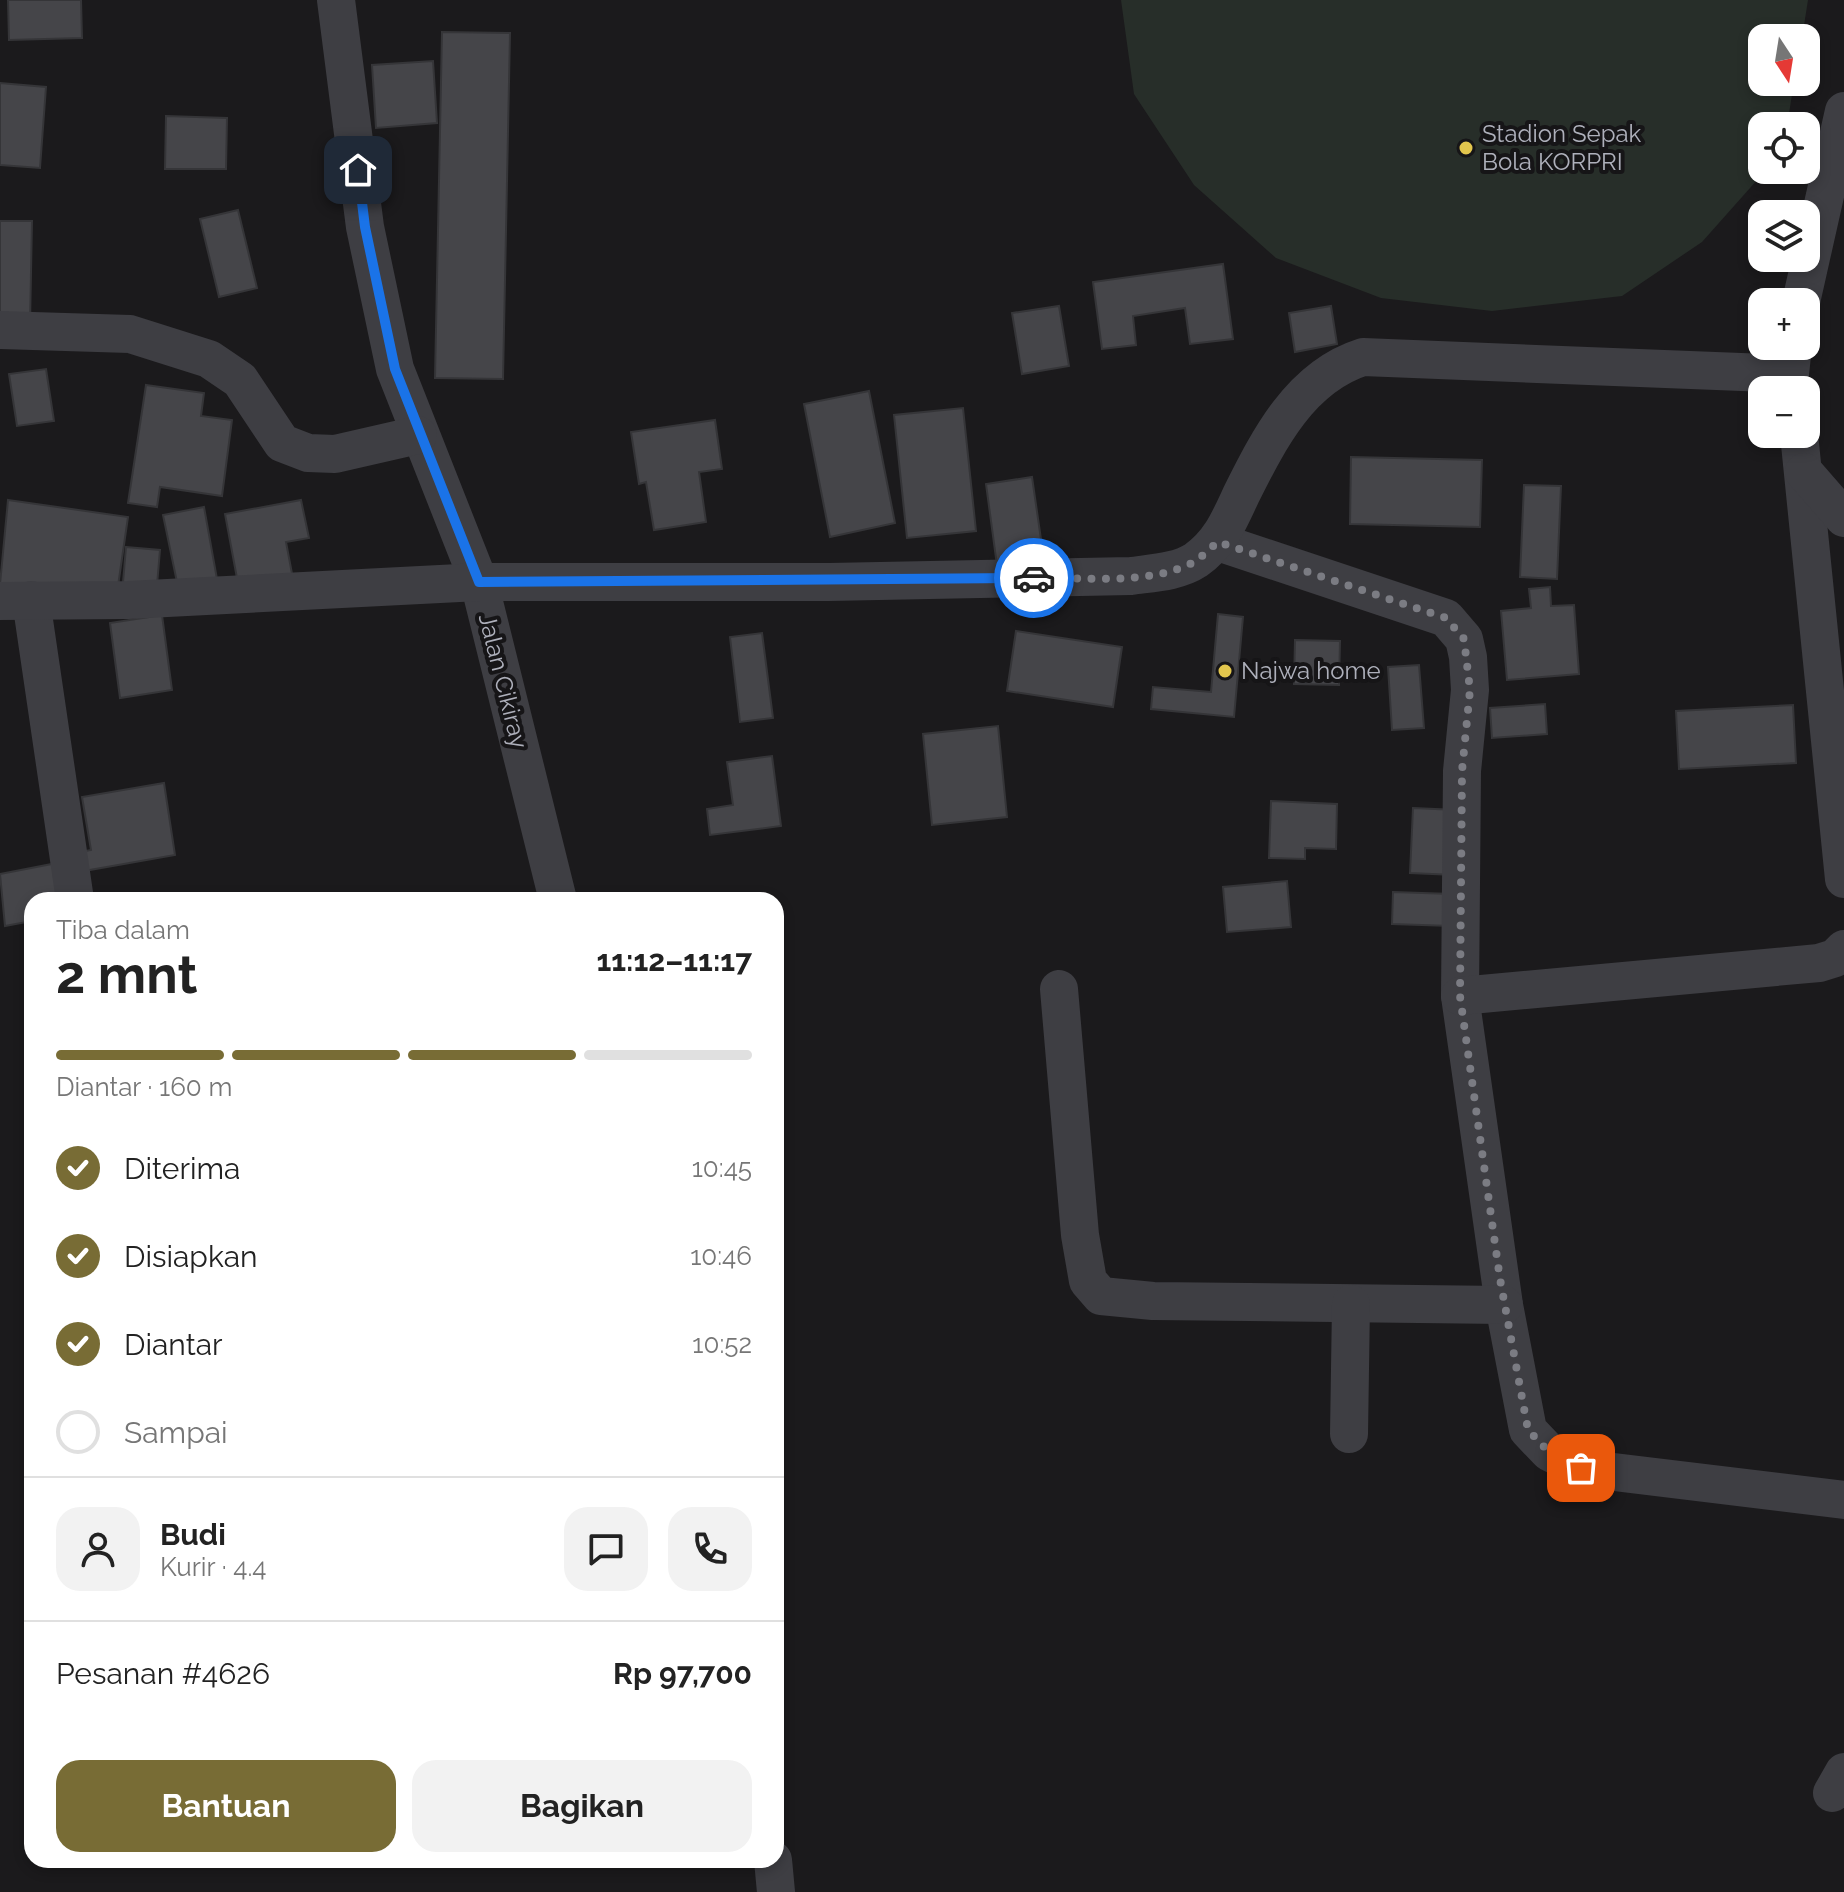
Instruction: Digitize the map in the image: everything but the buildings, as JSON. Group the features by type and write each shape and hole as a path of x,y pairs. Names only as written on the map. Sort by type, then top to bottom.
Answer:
{"street":[{"name":"Jalan Cikiray","path":"336,0 365,227 395,369 418,435 479,582 556,892"},
{"path":"1804,288 1844,111"},
{"path":"0,330 130,334 209,359 240,380 282,443 308,453 335,454 418,435"},
{"path":"73,892 16,600 128,600 479,582 829,582 1131,576 1167,571 1194,562 1218,542 1263,452 1305,391 1324,374 1363,357 1792,370"},
{"path":"1801,448 1844,879"},
{"path":"1804,472 1844,518"},
{"path":"1218,542 1446,618 1464,639 1470,690 1462,771 1460,996 1504,1305 1528,1430 1537,1442 1563,1461 1581,1468 1844,1500"},
{"path":"1460,996 1819,963 1835,958 1844,949"},
{"path":"1059,989 1080,1235 1084,1266 1093,1290 1111,1299 1504,1305"},
{"path":"1349,1434 1351,1304"},
{"path":"774,1868 776,1892"}],"shaded area":[{"name":"Stadion Sepak Bola KORPRI","path":"1121,0 1808,0 1804,24 1748,24 1748,96 1792,96 1789,112 1748,112 1748,184 1754,184 1702,242 1622,296 1492,311 1381,298 1276,258 1194,185 1134,94"}],"way so far":[{"path":"1034,578 1131,576 1167,571 1194,562 1218,542 1446,618 1464,639 1470,690 1462,771 1460,996 1488,1202 1528,1430 1549,1452 1581,1468"}],"place":[{"name":"Stadion Sepak Bola KORPRI","path":"1466,148"},
{"name":"Najwa home","path":"1225,671"}],"route":[{"path":"358,170 365,227 395,369 418,435 479,582 829,582 1034,578"}]}
